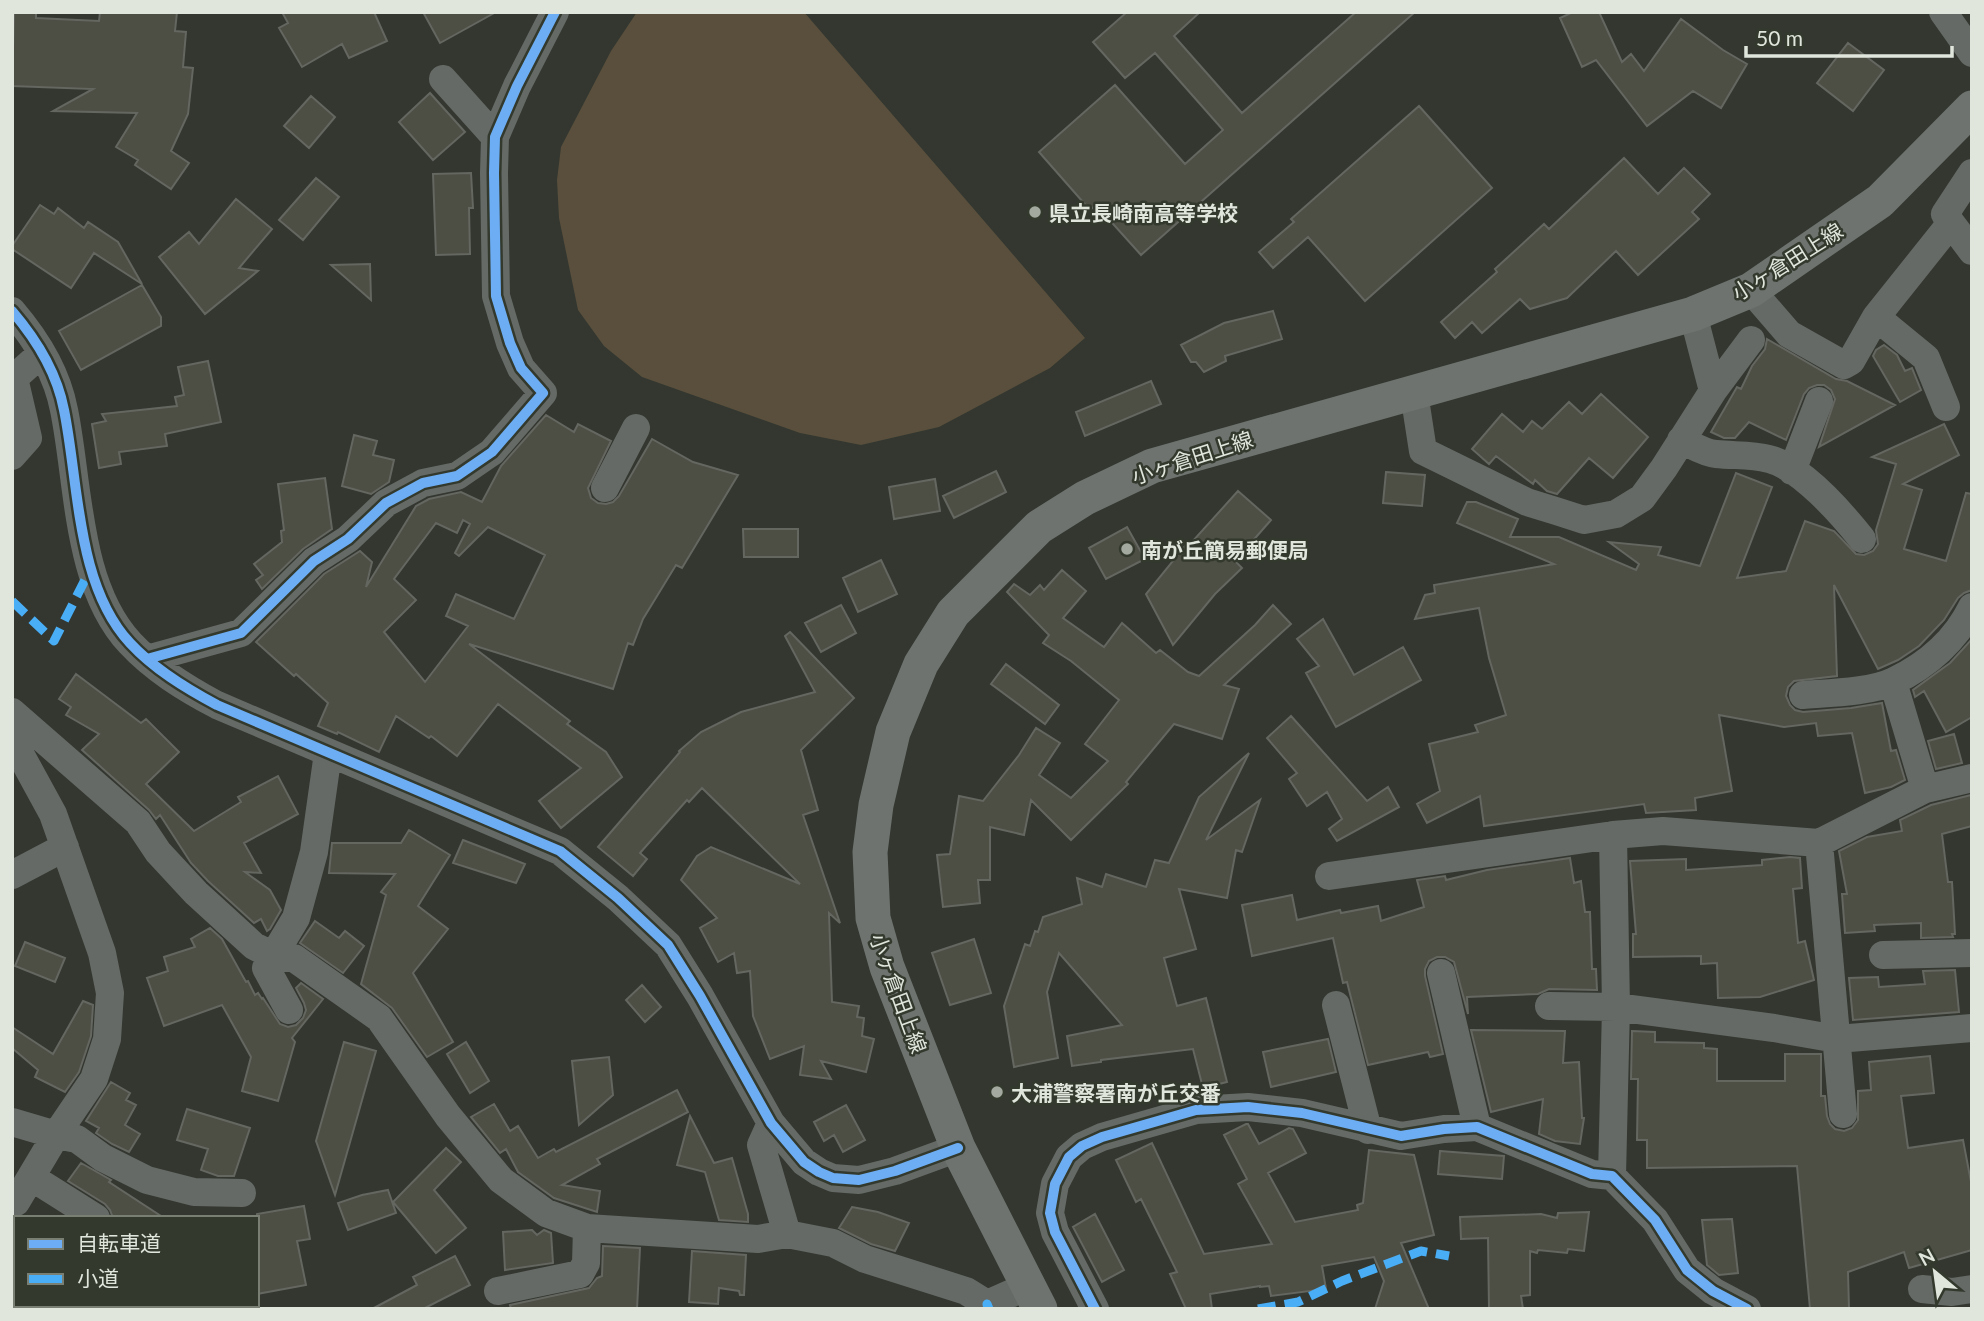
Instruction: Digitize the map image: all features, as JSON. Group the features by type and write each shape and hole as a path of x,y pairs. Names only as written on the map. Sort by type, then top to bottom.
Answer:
{"main road":[{"name":"小ヶ倉田上線","path":"1034,1297 958,1148 887,967 873,918 870,852 876,805 893,732 920,664 953,613 1039,527 1085,498 1152,466 1693,314 1751,290 1880,201 1972,108"}],"street":[{"path":"147,659 240,633 314,561 348,539 386,503 423,483 457,476 492,452 543,393 521,368 496,296 495,137 517,86 555,12"},
{"path":"1943,12 1972,53"},
{"path":"443,79 495,137"},
{"path":"1972,173 1945,214 1972,251"},
{"path":"1751,290 1789,334 1844,365 1851,361 1876,317 1951,223"},
{"path":"12,311 43,354 64,407 81,526 91,569 105,605 128,641 147,659 184,687 217,705 560,851 618,898 668,945 684,968 771,1123 804,1162 833,1178 859,1180 895,1171 958,1148"},
{"path":"1693,314 1713,391"},
{"path":"1876,317 1926,358 1946,407"},
{"path":"1414,393 1423,451 1527,502 1584,520 1616,514 1642,498 1713,391 1751,340"},
{"path":"12,456 28,438 14,378 43,354"},
{"path":"1792,471 1819,401"},
{"path":"605,488 636,428"},
{"path":"1681,440 1713,454 1743,454 1772,459 1824,496 1862,539"},
{"path":"1803,695 1893,682 1941,650 1965,622 1972,607"},
{"path":"1893,682 1925,789"},
{"path":"15,726 54,814 102,953 110,993 107,1039 94,1079 56,1135 16,1202"},
{"path":"15,726 138,822 158,852 196,893 254,946 274,956 294,958 379,1018 448,1116 501,1180 546,1213 587,1228 771,1242 833,1243 865,1258 966,1291 987,1304 1034,1297"},
{"path":"289,1010 266,968 296,918 314,852 328,753"},
{"path":"1329,876 1613,835 1663,831 1819,843 1925,789 1972,778"},
{"path":"1612,1176 1616,1007 1613,835"},
{"path":"1819,843 1843,1114"},
{"path":"12,875 65,847"},
{"path":"1883,955 1972,953"},
{"path":"1441,973 1477,1127"},
{"path":"1336,1005 1368,1130"},
{"path":"1549,1006 1616,1007 1774,1028 1837,1040 1972,1028"},
{"path":"1095,1309 1065,1255 1050,1213 1055,1184 1069,1157 1082,1146 1102,1137 1196,1110 1248,1107 1302,1114 1401,1136 1477,1127 1592,1174 1612,1176 1655,1220 1687,1270 1713,1291 1746,1309"},
{"path":"12,1122 77,1139 103,1157 147,1180 194,1192 242,1194"},
{"path":"771,1123 761,1145 771,1242"},
{"path":"743,1150 771,1242"},
{"path":"32,1177 93,1216"},
{"path":"498,1291 580,1274 586,1264 587,1228"},
{"path":"1922,1289 1952,1292 1972,1289"}],"shaded area":[{"path":"637,12 804,12 1085,338 1050,368 939,427 861,445 800,433 642,377 604,346 578,310 559,218 557,180 561,147 611,51"},
{"path":"12,1261 14,1307 117,1309 12,1309"}],"building":[{"path":"14,12 36,12 36,18 99,21 100,12 177,12 175,31 186,32 183,67 193,68 188,114 171,151 189,163 171,189 135,165 138,160 116,147 137,113 53,111 93,89 12,86"},
{"path":"282,12 374,12 387,41 349,58 342,44 302,67 279,28 288,23"},
{"path":"423,12 496,12 440,43"},
{"path":"1127,12 1200,12 1174,36 1242,113 1356,12 1415,12 1141,255 1096,205 1090,210 1039,152 1115,85 1185,164 1223,130 1155,53 1125,78 1093,42"},
{"path":"1573,12 1599,12 1622,62 1631,54 1644,71 1681,19 1747,64 1721,108 1693,91 1647,126 1596,60 1582,67 1560,18"},
{"path":"1848,43 1884,70 1853,111 1817,83"},
{"path":"430,93 465,132 433,160 399,122"},
{"path":"311,96 335,117 309,148 284,126"},
{"path":"1419,106 1492,188 1365,301 1308,237 1273,268 1259,252 1294,222 1291,219"},
{"path":"1624,158 1658,194 1684,168 1710,194 1692,212 1699,219 1638,275 1616,251 1567,298 1530,309 1520,299 1482,333 1472,322 1455,338 1441,322 1497,272 1495,269 1544,224 1549,229"},
{"path":"471,173 473,208 469,208 470,254 436,255 433,174"},
{"path":"316,178 339,197 303,240 279,220"},
{"path":"236,199 272,229 239,268 258,271 205,314 159,257 189,232 199,244"},
{"path":"40,205 54,214 58,208 84,228 88,222 118,242 142,284 94,253 71,288 12,249"},
{"path":"370,264 371,300 331,265"},
{"path":"142,285 161,317 161,326 81,370 59,331"},
{"path":"1273,311 1282,339 1225,356 1226,361 1204,372 1196,362 1191,362 1181,345 1224,323"},
{"path":"1767,339 1836,379 1847,381 1895,405 1819,447 1835,399 1831,390 1824,385 1817,385 1804,394 1786,440 1749,422 1735,438 1724,438 1711,432 1737,387 1741,389 1752,366 1765,349"},
{"path":"1884,345 1897,355 1905,371 1912,368 1921,390 1900,402 1873,356 1876,350"},
{"path":"208,361 221,422 165,434 167,446 119,452 121,464 99,468 92,424 106,421 102,414 177,406 175,397 184,395 178,367"},
{"path":"1151,381 1161,404 1085,436 1076,412"},
{"path":"1601,394 1648,437 1613,478 1589,458 1557,494 1547,491 1535,480 1533,484 1496,456 1489,464 1472,449 1502,414 1523,432 1532,421 1542,429 1569,402 1582,414"},
{"path":"546,415 574,432 578,424 611,441 588,488 591,498 598,503 613,502 619,496 652,439 693,462 738,475 682,568 676,565 643,619 633,645 628,643 613,689 469,644 570,721 567,724 606,752 622,777 561,828 539,801 581,768 498,704 457,756 431,736 429,738 396,716 379,752 338,732 337,734 318,726 328,703 256,642 324,574 360,551 372,562 366,587 416,506 429,499 461,492 482,502 501,466","holes":["463,520 470,524 455,553 459,556 488,527 545,555 514,619 456,594 446,616 468,626 425,682 384,632 416,600 394,579 436,523 457,533"]},
{"path":"1944,424 1959,455 1903,484 1922,490 1904,549 1946,561 1966,493 1972,494 1972,590 1958,598 1944,620 1919,646 1878,669 1834,585 1837,676 1794,681 1788,687 1786,696 1795,710 1803,712 1882,703 1891,751 1896,750 1905,780 1891,787 1865,793 1852,733 1818,736 1816,723 1784,727 1719,715 1732,791 1695,798 1696,810 1646,813 1644,804 1484,826 1480,796 1427,823 1417,804 1440,791 1429,744 1478,732 1475,725 1506,715 1489,658 1479,608 1415,619 1425,595 1435,593 1434,585 1554,564 1457,523 1467,502 1476,502 1518,519 1510,537 1559,537 1636,570 1639,564 1609,542 1661,547 1658,555 1700,566 1736,473 1772,487 1737,578 1786,571 1805,521 1834,531 1856,554 1864,555 1873,551 1878,544 1876,530 1896,464 1872,457"},
{"path":"354,435 377,441 373,455 394,460 389,482 371,494 342,486"},
{"path":"996,471 1006,492 954,518 943,496"},
{"path":"1386,472 1425,475 1422,506 1383,503"},
{"path":"325,478 332,529 303,549 262,589 256,580 263,575 254,564 282,542 281,531 284,530 278,484"},
{"path":"935,479 940,511 894,519 889,487"},
{"path":"1238,491 1271,520 1235,561 1242,568 1215,594 1173,645 1146,594 1185,546 1192,542"},
{"path":"1127,527 1145,559 1106,579 1089,548"},
{"path":"743,529 798,529 798,557 744,557"},
{"path":"881,560 897,594 858,612 843,578"},
{"path":"1062,570 1086,591 1063,618 1104,647 1122,623 1156,653 1160,650 1188,672 1199,676 1273,605 1291,624 1224,685 1239,689 1222,739 1174,724 1126,782 1128,784 1071,840 1031,800 1024,835 990,827 990,880 978,880 980,903 943,907 937,855 950,854 959,796 983,801 1019,755 1036,728 1060,743 1039,775 1071,798 1108,761 1085,744 1119,700 1071,661 1043,643 1049,635 1007,592 1014,584 1030,595 1040,585 1044,590"},
{"path":"841,605 856,633 821,652 805,623"},
{"path":"1323,619 1354,675 1403,647 1421,680 1336,727 1306,673 1319,666 1297,639"},
{"path":"790,632 854,698 801,750 818,810 803,815 840,923 829,913 832,1002 859,1006 857,1017 864,1018 862,1036 874,1039 866,1072 821,1061 831,1079 800,1075 804,1046 770,1059 753,1016 750,971 737,973 734,953 718,962 700,928 717,918 681,880 697,856 711,847 800,884 702,788 689,802 687,800 640,853 647,859 633,876 598,847 679,751 701,732 741,712 815,692 785,636"},
{"path":"1972,639 1972,717 1946,732 1924,691 1915,697 1913,690 1950,663"},
{"path":"1006,664 1059,705 1045,724 991,684"},
{"path":"76,674 141,723 146,719 179,752 146,784 194,831 241,802 238,797 278,776 298,814 244,843 261,873 245,872 270,890 281,910 270,929 267,931 261,919 254,923 208,881 191,863 160,815 156,819 82,750 99,734 66,715 71,707 59,699"},
{"path":"1291,716 1367,801 1388,787 1399,807 1337,841 1329,829 1342,819 1327,792 1307,806 1289,779 1297,773 1267,738"},
{"path":"1954,734 1962,763 1936,769 1928,741"},
{"path":"1249,753 1206,840 1260,800 1242,852 1236,850 1227,898 1179,889 1196,949 1164,958 1177,1006 1206,998 1227,1082 1203,1088 1193,1049 1072,1066 1067,1036 1122,1025 1059,953 1047,992 1058,1058 1014,1067 1004,1006 1025,944 1030,946 1043,917 1082,904 1077,878 1102,887 1106,874 1146,887 1155,860 1169,863 1199,797"},
{"path":"1971,795 1972,826 1942,834 1948,882 1952,882 1953,937 1921,938 1921,923 1874,925 1875,931 1845,933 1842,894 1847,894 1839,851 1867,837 1902,831 1900,820 1931,805"},
{"path":"409,830 450,855 418,906 448,929 413,973 453,1042 427,1057 392,1008 361,984 386,895 381,892 395,874 329,873 332,843 401,843"},
{"path":"463,840 525,864 516,883 453,863"},
{"path":"1570,858 1574,883 1581,881 1585,912 1590,912 1592,969 1596,969 1597,990 1549,989 1538,994 1467,997 1468,1014 1454,962 1445,957 1437,957 1429,961 1425,976 1443,1054 1430,1057 1428,1052 1368,1065 1347,982 1343,983 1333,938 1252,956 1242,905 1292,895 1297,920 1340,910 1341,913 1378,906 1381,921 1424,907 1417,880 1445,876 1446,880 1487,870"},
{"path":"1800,858 1802,888 1793,889 1798,943 1805,941 1814,980 1760,997 1718,998 1717,963 1701,964 1701,956 1633,957 1633,934 1636,934 1630,861 1686,859 1686,870 1762,865 1762,860"},
{"path":"315,921 339,938 345,931 364,946 343,973 300,943"},
{"path":"210,928 222,939 246,982 248,981 255,995 258,993 263,998 280,1024 288,1027 296,1025 303,1018 306,1010 296,988 301,983 323,999 292,1038 295,1042 278,1101 242,1091 251,1057 222,1005 164,1026 147,978 168,971 164,957 195,947 191,939"},
{"path":"974,939 991,993 950,1005 932,953"},
{"path":"25,942 65,958 55,982 15,966"},
{"path":"1955,970 1959,1012 1853,1020 1849,978 1878,977 1879,987 1925,984 1923,971"},
{"path":"642,985 661,1007 645,1022 626,1000"},
{"path":"83,1001 93,1005 91,1036 79,1072 65,1092 35,1077 38,1070 12,1048 12,1027 53,1054"},
{"path":"1471,1030 1565,1031 1563,1063 1579,1062 1584,1118 1580,1144 1555,1141 1539,1134 1543,1099 1491,1112"},
{"path":"1632,1031 1655,1032 1655,1042 1704,1043 1704,1048 1717,1049 1717,1081 1785,1081 1785,1054 1821,1054 1821,1096 1825,1096 1830,1124 1835,1129 1844,1131 1852,1128 1858,1120 1858,1091 1871,1090 1869,1062 1930,1056 1934,1093 1901,1096 1908,1148 1963,1140 1972,1187 1972,1250 1909,1268 1904,1252 1848,1272 1849,1309 1810,1309 1797,1166 1647,1168 1647,1140 1637,1140 1638,1079 1631,1079"},
{"path":"1328,1039 1336,1072 1271,1087 1263,1052"},
{"path":"344,1042 376,1051 335,1195 316,1141"},
{"path":"466,1042 489,1081 470,1093 447,1054"},
{"path":"609,1057 613,1095 579,1125 572,1061"},
{"path":"111,1082 130,1093 126,1100 136,1105 125,1125 140,1134 129,1152 96,1133 99,1128 86,1121"},
{"path":"677,1090 688,1112 597,1159 600,1164 562,1185 600,1191 597,1212 554,1198 518,1172 506,1149 500,1153 471,1117 494,1104 510,1131 518,1126 538,1158 554,1149 556,1152"},
{"path":"846,1105 865,1140 843,1152 834,1135 824,1141 814,1122"},
{"path":"187,1109 250,1128 234,1176 218,1176 201,1170 208,1149 177,1140"},
{"path":"690,1116 714,1163 732,1158 748,1222 719,1220 705,1172 677,1165"},
{"path":"1246,1124 1259,1144 1289,1128 1293,1129 1306,1153 1268,1173 1295,1222 1358,1210 1357,1205 1363,1203 1369,1150 1414,1155 1434,1235 1401,1243 1429,1309 1375,1309 1384,1281 1374,1257 1322,1266 1326,1289 1271,1296 1269,1286 1260,1286 1210,1294 1212,1309 1186,1309 1170,1274 1177,1272 1141,1199 1136,1202 1116,1160 1152,1143 1204,1254 1272,1244 1238,1184 1247,1179 1224,1135"},
{"path":"446,1148 461,1162 434,1190 466,1228 436,1253 393,1202"},
{"path":"1440,1151 1504,1156 1502,1179 1438,1174"},
{"path":"81,1163 111,1180 109,1182 161,1216 112,1216 105,1204 68,1181"},
{"path":"388,1190 396,1213 348,1230 338,1203"},
{"path":"304,1206 310,1239 297,1241 306,1285 259,1294 257,1214"},
{"path":"852,1207 878,1212 909,1223 895,1251 871,1244 839,1228"},
{"path":"1589,1212 1584,1251 1530,1251 1530,1295 1521,1296 1523,1309 1489,1309 1488,1238 1461,1239 1460,1217 1541,1214 1557,1218 1558,1213"},
{"path":"1095,1214 1124,1270 1102,1282 1073,1227"},
{"path":"1732,1219 1738,1273 1719,1275 1707,1265 1702,1220"},
{"path":"532,1230 537,1235 544,1230 551,1233 553,1263 505,1270 503,1232"},
{"path":"603,1246 640,1248 637,1309 511,1309 510,1305 589,1288 602,1276"},
{"path":"692,1251 746,1255 744,1295 740,1295 739,1291 719,1288 718,1304 689,1302"},
{"path":"455,1256 470,1285 423,1309 372,1309 417,1285 413,1277"}],"marked path":[{"path":"12,601 54,641 91,568"},
{"path":"1258,1309 1298,1302 1342,1281 1421,1251 1449,1256"},
{"path":"988,1309 987,1304 989,1309"}],"cycle path":[{"path":"147,659 241,633 314,561 348,539 386,503 423,483 457,476 492,452 543,393 521,368 510,343 496,296 495,137 517,86 555,12"},
{"path":"12,311 44,357 61,396 82,532 99,592 112,619 130,643 149,661 182,685 217,705 560,851 618,898 668,945 700,996 771,1123 804,1162 819,1172 833,1178 859,1180 895,1171 958,1148"},
{"path":"1095,1309 1055,1232 1050,1213 1055,1184 1069,1157 1082,1146 1102,1137 1196,1110 1248,1107 1302,1113 1401,1136 1477,1127 1592,1174 1612,1176 1655,1220 1687,1270 1713,1291 1747,1309"}],"place":[{"name":"県立長崎南高等学校","path":"1035,212"},
{"name":"南が丘簡易郵便局","path":"1127,549"},
{"name":"大浦警察署南が丘交番","path":"997,1092"}]}
